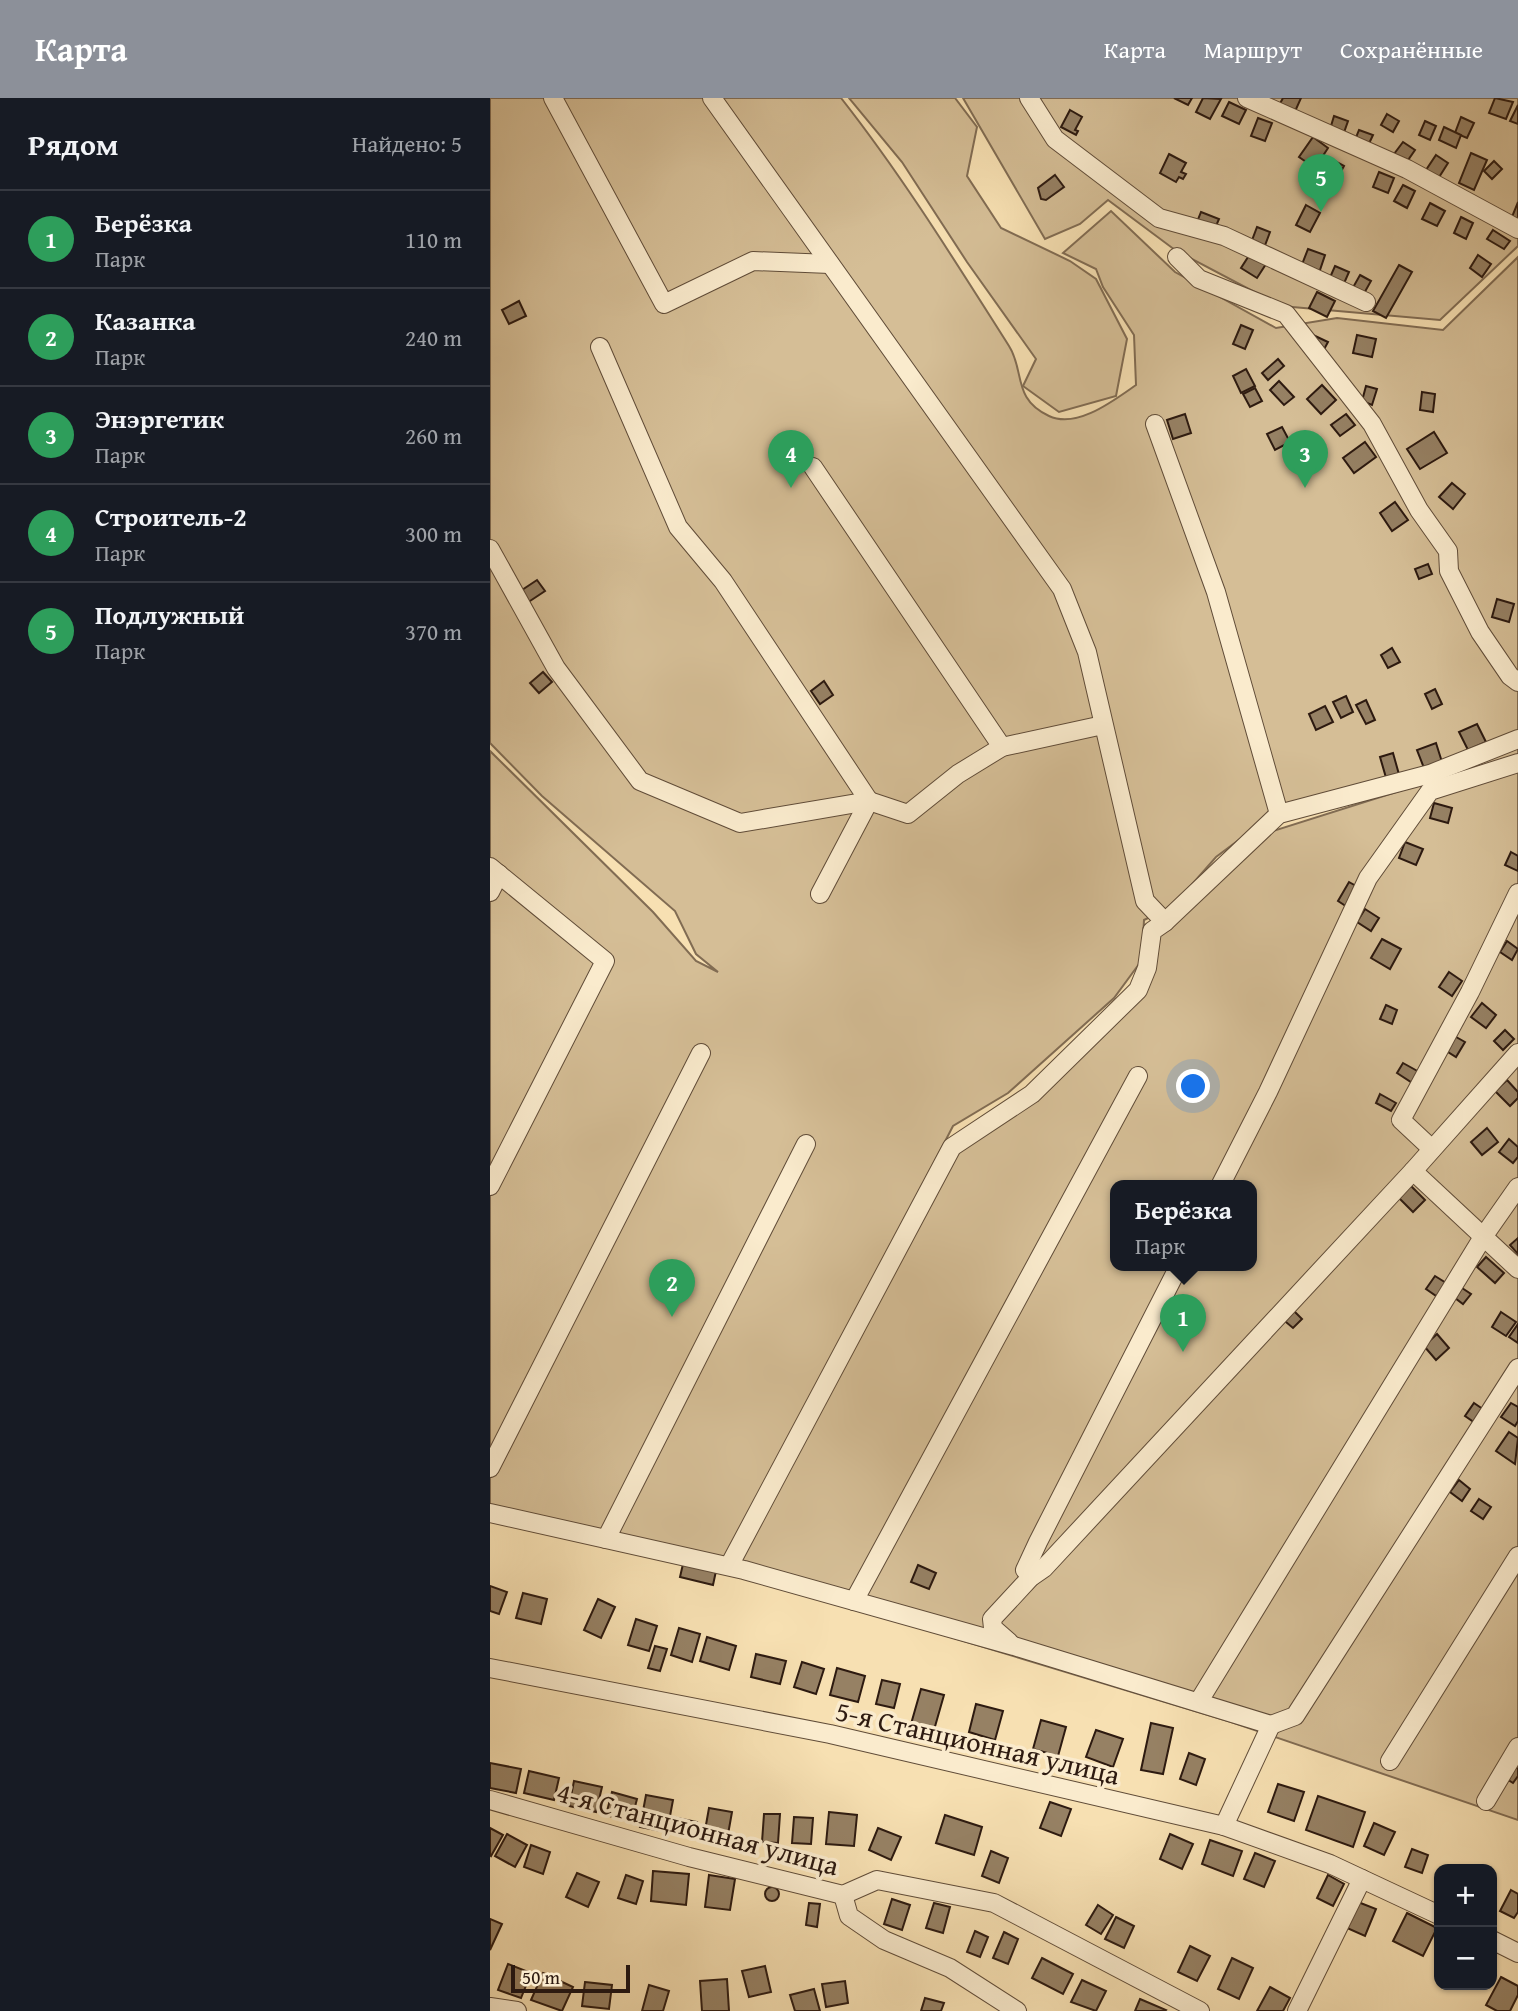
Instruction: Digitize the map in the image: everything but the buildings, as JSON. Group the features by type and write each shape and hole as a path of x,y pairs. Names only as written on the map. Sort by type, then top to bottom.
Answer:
{"street":[{"path":"553,98 664,304 753,261 830,264"},
{"path":"712,98 1062,589 1087,652 1145,901 1165,922"},
{"path":"1029,98 1055,139 1159,218 1224,236 1366,302"},
{"path":"1247,98 1407,169 1518,229"},
{"path":"1177,257 1199,279 1286,314 1372,424 1419,510 1448,551 1449,571 1480,632 1504,668 1518,682"},
{"path":"600,347 678,527 723,582 869,801"},
{"path":"1155,424 1216,592 1279,814"},
{"path":"813,467 1002,747"},
{"path":"490,549 556,668 640,781 740,823 869,801 908,814 957,774 1002,747 1103,725"},
{"path":"729,1566 952,1147 1032,1094 1138,990 1147,968 1152,931 1165,922 1279,814 1430,774 1518,739"},
{"path":"1223,1180 1268,1092 1368,878 1430,792 1518,763"},
{"path":"820,894 869,801"},
{"path":"490,892 495,870 605,961 490,1185"},
{"path":"1432,1149 1401,1120 1470,992 1518,893"},
{"path":"490,1468 701,1053"},
{"path":"1014,1646 993,1628 992,1619 1031,1577 1044,1568 1413,1171 1518,1053"},
{"path":"855,1601 1138,1076"},
{"path":"606,1539 806,1144"},
{"path":"1413,1171 1518,1269"},
{"path":"1199,1701 1483,1237 1518,1187"},
{"path":"1031,1577 1025,1570 1029,1561 1176,1271"},
{"path":"490,1513 729,1566 1014,1646 1271,1725 1295,1716 1518,1368"},
{"path":"1390,1761 1518,1556"},
{"name":"5-я Станционная улица","path":"491,1672 830,1734 1224,1826 1362,1879 1434,1913"},
{"path":"1224,1826 1271,1725"},
{"path":"1486,1801 1518,1747"},
{"name":"4-я Станционная улица","path":"490,1800 689,1857 843,1895 877,1880 994,1903 1200,2011"},
{"path":"1297,2011 1362,1879"},
{"path":"843,1895 849,1916 884,1940 950,1968 1017,2011"},
{"path":"1497,1942 1518,1953"},
{"path":"490,2007 517,2011"}],"shaded area":[{"path":"490,98 841,98 907,189 1009,346 1029,401 1049,416 1060,419 1083,416 1136,385 1134,335 1103,287 1096,269 1063,253 1111,211 1175,272 1276,328 1337,318 1443,330 1518,257 1518,731 1424,771 1271,816 1216,857 1173,906 1144,920 1142,960 1114,998 1008,1093 953,1126 728,1561 490,1508 490,751 653,912 696,961 718,972 696,954 675,911 542,796 490,743"},
{"path":"849,98 955,98 977,127 967,176 1001,228 1070,261 1096,279 1127,339 1116,396 1059,412 1023,386 1036,359 967,262 902,162"},
{"path":"963,98 1518,98 1518,246 1440,320 1281,306 1175,250 1108,200 1080,224 1045,239"},
{"path":"1518,748 1518,1820 1231,1722 729,1570 966,1133 1036,1087 1143,980 1158,936 1267,833 1431,781"}],"place":[{"name":"Подлужный","path":"1321,212"},
{"name":"Строитель-2","path":"791,488"},
{"name":"Энэргетик","path":"1305,488"},
{"name":"Казанка","path":"672,1317"},
{"name":"Берёзка","path":"1183,1352"}]}
